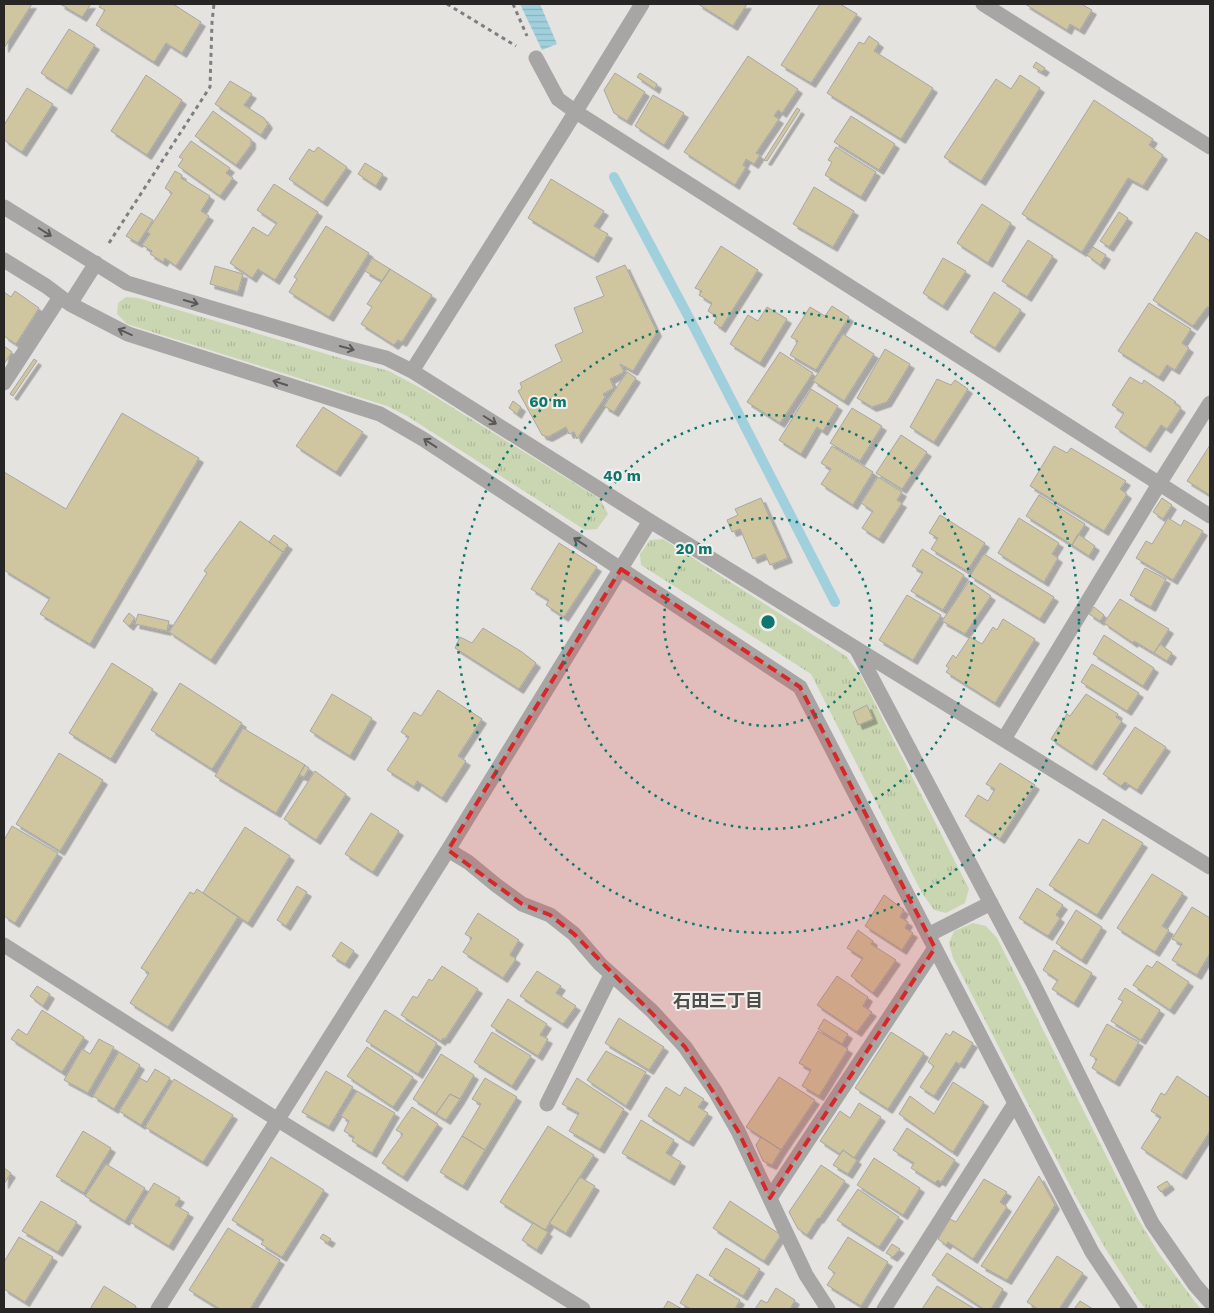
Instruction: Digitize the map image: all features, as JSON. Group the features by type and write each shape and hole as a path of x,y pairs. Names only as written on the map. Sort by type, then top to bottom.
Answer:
{"street":[{"path":"412,371 642,4"},
{"path":"983,4 1210,146"},
{"path":"536,58 558,100 1210,516"},
{"path":"4,207 127,283 386,358 412,371 650,521 1210,867"},
{"path":"4,260 65,300 128,334 380,414 424,439 800,687 1092,1252 1130,1309"},
{"path":"4,383 65,300 96,263"},
{"path":"1004,739 1210,403"},
{"path":"158,1309 448,850 650,521"},
{"path":"856,648 1038,992 1152,1223 1195,1285 1210,1302"},
{"path":"448,850 468,862 522,904 550,915 574,934 600,964 652,1011 685,1046 715,1091 738,1131 806,1275 828,1309"},
{"path":"770,1198 931,942 991,903"},
{"path":"4,945 278,1120 583,1309"},
{"path":"547,1104 611,975"},
{"path":"884,1309 1015,1103"}],"path":[{"path":"96,263 210,87 214,4"},
{"path":"447,4 536,58"},
{"path":"513,4 536,58"}],"highlighted area":[{"path":"621,569 800,687 935,948 770,1198 738,1131 685,1047 574,934 550,915 522,904 448,850"}],"green space":[{"path":"126,297 138,298 389,371 426,391 600,499 608,514 597,529 585,530 407,416 387,406 127,324 117,314 118,303"},
{"path":"663,539 846,656 861,676 969,889 965,903 946,913 934,910 922,893 811,674 641,565 640,554 650,540"},
{"path":"973,923 986,926 997,938 1138,1219 1158,1252 1201,1309 1146,1309 1105,1248 1076,1197 953,958 949,943 954,931"}],"water":[{"path":"520,4 540,4 557,44 542,50"}],"building":[{"path":"4,4 32,4 4,48"},
{"path":"60,4 91,4 82,17"},
{"path":"101,4 173,4 201,22 182,53 166,43 154,62 96,25 105,10 99,7"},
{"path":"698,4 747,4 733,26"},
{"path":"820,4 840,4 857,14 811,83 781,65"},
{"path":"1025,4 1084,4 1092,10 1080,30 1070,24 1067,30"},
{"path":"69,29 95,45 67,90 41,73"},
{"path":"869,36 879,43 874,51 933,88 901,139 827,93 859,42 864,44"},
{"path":"748,56 798,89 782,113 778,110 774,116 779,119 756,153 760,155 754,164 746,159 743,165 746,167 735,185 684,152"},
{"path":"1036,62 1045,68 1042,72 1033,67"},
{"path":"615,73 645,92 627,121 614,113 604,90"},
{"path":"640,73 657,84 655,89 637,77"},
{"path":"146,75 182,100 147,155 111,131"},
{"path":"1020,75 1040,88 981,181 944,157 996,79 1011,89"},
{"path":"230,81 252,94 244,105 264,118 268,124 261,135 215,104"},
{"path":"27,88 53,104 22,152 4,140 4,125"},
{"path":"653,95 684,113 664,145 635,126"},
{"path":"1094,100 1153,139 1149,145 1163,155 1143,186 1128,178 1082,252 1022,214"},
{"path":"797,108 800,110 767,161 764,160"},
{"path":"213,111 251,139 251,145 236,165 195,136"},
{"path":"851,116 895,144 879,170 834,142"},
{"path":"191,141 230,168 226,173 233,178 220,196 178,166 183,159 179,157"},
{"path":"318,147 347,167 323,202 289,179 309,149 314,152"},
{"path":"836,147 876,172 861,197 825,175 832,162 828,160"},
{"path":"365,163 383,174 376,186 358,174"},
{"path":"175,171 182,175 181,178 210,196 201,211 209,216 176,266 165,258 163,262 150,254 152,251 142,245 150,234 147,232 172,193 165,188"},
{"path":"551,179 604,211 594,226 608,234 594,258 528,218"},
{"path":"274,184 318,212 275,280 258,269 252,278 230,263 253,227 268,236 277,223 257,210"},
{"path":"814,187 854,211 833,247 793,224"},
{"path":"982,204 1011,223 988,263 957,243"},
{"path":"1119,212 1128,218 1109,247 1100,241"},
{"path":"141,213 153,220 138,243 126,236"},
{"path":"326,226 369,253 329,317 289,292 297,279 294,277"},
{"path":"1196,232 1210,241 1210,308 1207,307 1193,326 1153,300"},
{"path":"1028,240 1053,256 1027,297 1002,281"},
{"path":"721,246 758,270 721,328 714,323 717,317 708,311 712,303 699,295 702,291 695,288"},
{"path":"1093,247 1106,255 1100,265 1087,255"},
{"path":"372,258 390,269 382,281 365,271"},
{"path":"943,258 966,271 943,306 923,293"},
{"path":"625,265 657,332 633,371 620,364 624,372 610,379 614,388 603,394 605,397 577,439 574,432 569,434 566,427 548,437 542,435 518,391 522,388 520,383 562,361 555,345 583,332 574,308 604,296 596,277"},
{"path":"215,266 243,274 238,292 210,284"},
{"path":"390,269 432,295 402,342 398,340 394,345 361,324 372,307 367,304"},
{"path":"15,291 39,308 16,344 4,336 4,292 11,297"},
{"path":"994,292 1021,310 995,348 970,332"},
{"path":"1149,303 1191,329 1182,343 1189,348 1175,370 1167,365 1159,377 1118,351"},
{"path":"832,306 849,317 816,370 790,355 798,341 791,337 810,307 825,316"},
{"path":"767,307 787,319 760,363 730,344 748,315 758,321"},
{"path":"843,334 874,354 844,401 813,381"},
{"path":"4,346 12,352 4,364"},
{"path":"885,349 910,364 887,402 872,407 857,398"},
{"path":"780,352 813,373 780,423 747,402"},
{"path":"34,359 37,361 13,396 10,394"},
{"path":"627,372 636,378 614,412 604,406"},
{"path":"1130,377 1142,384 1144,380 1176,402 1174,403 1181,408 1167,429 1161,425 1146,448 1115,427 1124,413 1112,405"},
{"path":"937,379 951,385 955,380 968,389 934,442 910,427"},
{"path":"811,389 838,406 823,431 817,427 801,454 779,440"},
{"path":"513,401 521,407 517,414 509,408"},
{"path":"323,407 363,432 336,472 296,446"},
{"path":"852,408 882,426 860,461 830,443"},
{"path":"122,413 199,458 90,644 40,614 50,598 4,570 4,472 66,509"},
{"path":"901,435 927,452 902,489 876,473"},
{"path":"1210,445 1210,495 1187,481"},
{"path":"832,446 873,472 853,505 821,484 831,469 821,463"},
{"path":"1054,446 1067,453 1071,448 1126,481 1120,489 1127,494 1104,531 1030,486"},
{"path":"878,477 902,492 897,500 902,503 879,539 862,528 873,511 861,503"},
{"path":"1039,495 1085,524 1072,545 1026,516"},
{"path":"761,498 788,558 770,565 765,554 753,559 740,529 732,532 727,520 738,515 735,509"},
{"path":"1162,498 1172,505 1163,519 1153,512"},
{"path":"940,515 985,543 967,571 931,549 938,538 929,533"},
{"path":"1019,518 1059,543 1052,554 1058,558 1044,582 998,553"},
{"path":"1168,518 1181,526 1184,520 1203,531 1173,580 1136,558 1146,541 1152,544"},
{"path":"240,521 283,552 211,660 169,632 207,573 204,571"},
{"path":"1078,534 1095,546 1089,556 1072,545"},
{"path":"274,535 288,545 283,552 269,542"},
{"path":"559,543 597,567 564,617 546,605 549,600 531,589"},
{"path":"922,549 964,575 943,610 911,591 923,572 912,566"},
{"path":"984,554 1054,597 1040,619 970,576"},
{"path":"1145,568 1166,579 1151,607 1130,595"},
{"path":"969,581 991,596 965,634 942,621"},
{"path":"907,595 941,615 913,660 879,640"},
{"path":"1120,599 1169,629 1154,653 1134,641 1133,643 1104,623"},
{"path":"1094,607 1104,615 1100,621 1089,614"},
{"path":"129,613 135,618 129,626 123,621"},
{"path":"138,614 169,621 167,631 135,624"},
{"path":"1003,619 1035,639 995,703 946,672 949,668 946,666 953,655 956,658 970,637 982,644 993,627 997,630"},
{"path":"483,628 536,663 519,689 455,648 460,637 472,643"},
{"path":"1104,635 1154,668 1143,686 1093,654"},
{"path":"1160,644 1172,653 1167,661 1154,653"},
{"path":"112,663 153,689 111,759 69,733"},
{"path":"1092,664 1139,693 1127,711 1081,682"},
{"path":"180,683 242,723 212,769 151,730"},
{"path":"438,690 482,719 458,756 466,761 442,798 417,781 414,787 387,770 409,737 401,732 414,712 421,716"},
{"path":"332,694 372,718 350,756 310,731"},
{"path":"1086,694 1118,714 1116,717 1122,721 1092,766 1051,739 1067,714 1070,716"},
{"path":"867,705 873,719 858,725 853,712"},
{"path":"1135,727 1166,747 1137,790 1125,782 1121,786 1103,774"},
{"path":"243,728 305,765 276,813 215,776"},
{"path":"59,753 103,780 60,851 16,824"},
{"path":"1000,763 1035,785 1000,839 965,816 978,795 988,801 995,789 986,784"},
{"path":"305,765 309,768 304,777 299,775"},
{"path":"315,771 346,794 316,840 284,819"},
{"path":"371,813 399,831 373,872 345,854"},
{"path":"1103,819 1143,843 1097,915 1049,885 1079,839 1088,844"},
{"path":"12,826 58,853 15,923 4,916 4,840"},
{"path":"245,827 290,856 248,923 203,893"},
{"path":"1152,874 1183,893 1162,926 1169,930 1155,952 1117,928"},
{"path":"297,886 307,892 286,926 277,920"},
{"path":"1037,888 1063,905 1056,915 1060,918 1048,936 1019,918"},
{"path":"197,889 238,917 168,1027 130,1003 149,973 141,968 190,892 194,894"},
{"path":"884,895 904,910 900,917 908,922 905,928 913,933 902,950 865,926"},
{"path":"1192,907 1210,918 1210,953 1197,975 1172,960 1182,944 1172,939"},
{"path":"1076,910 1102,927 1082,960 1056,943"},
{"path":"478,913 519,940 510,955 516,959 503,978 463,952 472,938 465,934"},
{"path":"858,930 873,941 871,944 896,960 873,993 851,976 863,958 847,948"},
{"path":"341,942 354,951 345,964 332,956"},
{"path":"1054,950 1092,973 1074,1003 1052,989 1058,980 1043,970"},
{"path":"1157,961 1189,982 1170,1010 1133,985 1147,965 1152,968"},
{"path":"442,966 478,989 445,1039 443,1038 441,1041 401,1015 413,996 417,998 429,979 432,981"},
{"path":"537,971 561,986 556,993 576,1006 563,1024 520,996"},
{"path":"837,976 868,997 863,1006 872,1012 857,1032 817,1005"},
{"path":"37,986 50,994 43,1006 30,996"},
{"path":"1125,988 1160,1010 1141,1040 1111,1021 1123,1001 1118,999"},
{"path":"508,999 547,1024 540,1035 548,1039 538,1056 491,1026"},
{"path":"42,1010 84,1037 62,1072 11,1039 18,1029 27,1035"},
{"path":"385,1010 437,1043 418,1074 366,1041"},
{"path":"619,1018 664,1047 649,1070 605,1043"},
{"path":"824,1019 848,1034 842,1044 818,1029"},
{"path":"1107,1024 1139,1042 1115,1082 1092,1068 1097,1059 1090,1055"},
{"path":"818,1031 848,1049 819,1096 802,1086 811,1070 799,1063"},
{"path":"953,1031 973,1043 960,1064 956,1062 934,1096 920,1087 934,1066 928,1062 946,1033 950,1036"},
{"path":"492,1032 531,1056 512,1086 474,1062"},
{"path":"891,1032 924,1053 888,1109 855,1088"},
{"path":"99,1039 114,1047 88,1093 64,1080 82,1049 90,1054"},
{"path":"367,1047 413,1077 393,1107 347,1076"},
{"path":"606,1051 646,1072 626,1106 587,1080"},
{"path":"119,1052 140,1065 114,1109 93,1096"},
{"path":"441,1054 474,1075 460,1099 450,1094 436,1114 413,1099"},
{"path":"155,1069 170,1078 141,1125 119,1111 140,1078 147,1082"},
{"path":"326,1071 353,1087 329,1127 302,1112"},
{"path":"1177,1076 1210,1098 1210,1131 1182,1175 1141,1148 1161,1117 1151,1111 1161,1093 1165,1095"},
{"path":"779,1077 815,1100 781,1150 746,1127"},
{"path":"485,1078 517,1097 485,1150 462,1136 481,1104 472,1099"},
{"path":"577,1078 624,1109 600,1149 569,1131 579,1113 562,1104"},
{"path":"174,1079 233,1115 203,1162 145,1127"},
{"path":"953,1082 984,1102 953,1152 899,1114 910,1096 934,1114"},
{"path":"666,1087 680,1096 685,1087 704,1099 698,1107 708,1113 689,1142 648,1116"},
{"path":"357,1091 395,1113 372,1153 352,1141 354,1137 344,1131 349,1121 341,1116"},
{"path":"450,1094 460,1099 446,1120 436,1114"},
{"path":"859,1103 881,1117 854,1158 843,1150 840,1154 820,1141 840,1111 850,1118"},
{"path":"412,1107 438,1124 403,1177 382,1163 403,1134 396,1130"},
{"path":"641,1120 674,1140 666,1153 681,1162 670,1181 622,1153"},
{"path":"548,1126 594,1155 545,1230 500,1202"},
{"path":"907,1128 955,1160 941,1182 938,1180 935,1183 911,1168 914,1163 893,1150"},
{"path":"83,1131 111,1148 84,1193 56,1176"},
{"path":"462,1136 485,1150 463,1186 440,1172"},
{"path":"761,1137 781,1150 772,1165 763,1161 756,1145"},
{"path":"843,1150 857,1160 848,1174 833,1165"},
{"path":"271,1157 324,1190 282,1257 261,1244 264,1240 232,1220"},
{"path":"874,1158 920,1188 903,1215 857,1185"},
{"path":"106,1164 145,1188 125,1221 85,1196"},
{"path":"821,1165 845,1181 807,1235 798,1229 789,1212"},
{"path":"4,1168 11,1173 4,1184"},
{"path":"1039,1176 1055,1205 1007,1280 981,1266"},
{"path":"580,1177 595,1186 566,1233 549,1223"},
{"path":"984,1179 1007,1192 1000,1202 1007,1207 973,1259 948,1242 946,1245 938,1239 950,1219 956,1222"},
{"path":"1167,1181 1170,1185 1161,1192 1157,1187"},
{"path":"154,1183 180,1198 175,1205 189,1213 169,1246 130,1222"},
{"path":"858,1189 899,1217 879,1247 837,1220"},
{"path":"41,1201 77,1222 58,1252 22,1231"},
{"path":"730,1201 781,1235 764,1261 713,1228"},
{"path":"533,1223 548,1232 537,1250 522,1240"},
{"path":"228,1228 280,1260 250,1309 220,1309 189,1290"},
{"path":"323,1234 331,1239 328,1243 320,1238"},
{"path":"19,1237 53,1257 25,1302 4,1289 4,1262"},
{"path":"848,1237 888,1262 861,1306 827,1285 835,1273 828,1268"},
{"path":"892,1244 900,1249 893,1257 886,1253"},
{"path":"726,1248 760,1269 743,1296 709,1275"},
{"path":"947,1253 1003,1289 991,1309 984,1309 932,1275"},
{"path":"1057,1256 1083,1273 1059,1309 1038,1309 1027,1302"},
{"path":"697,1274 740,1300 735,1309 691,1309 680,1303"},
{"path":"104,1286 136,1306 134,1309 90,1309"},
{"path":"937,1286 975,1309 922,1309"},
{"path":"776,1288 795,1300 790,1309 755,1309 761,1300 767,1303"},
{"path":"668,1301 682,1309 663,1309"},
{"path":"1080,1301 1093,1309 1074,1309"}],"waterway":[{"path":"614,177 695,329 835,602"}],"district":[{"name":"石田三丁目","path":"718,1000"}]}
